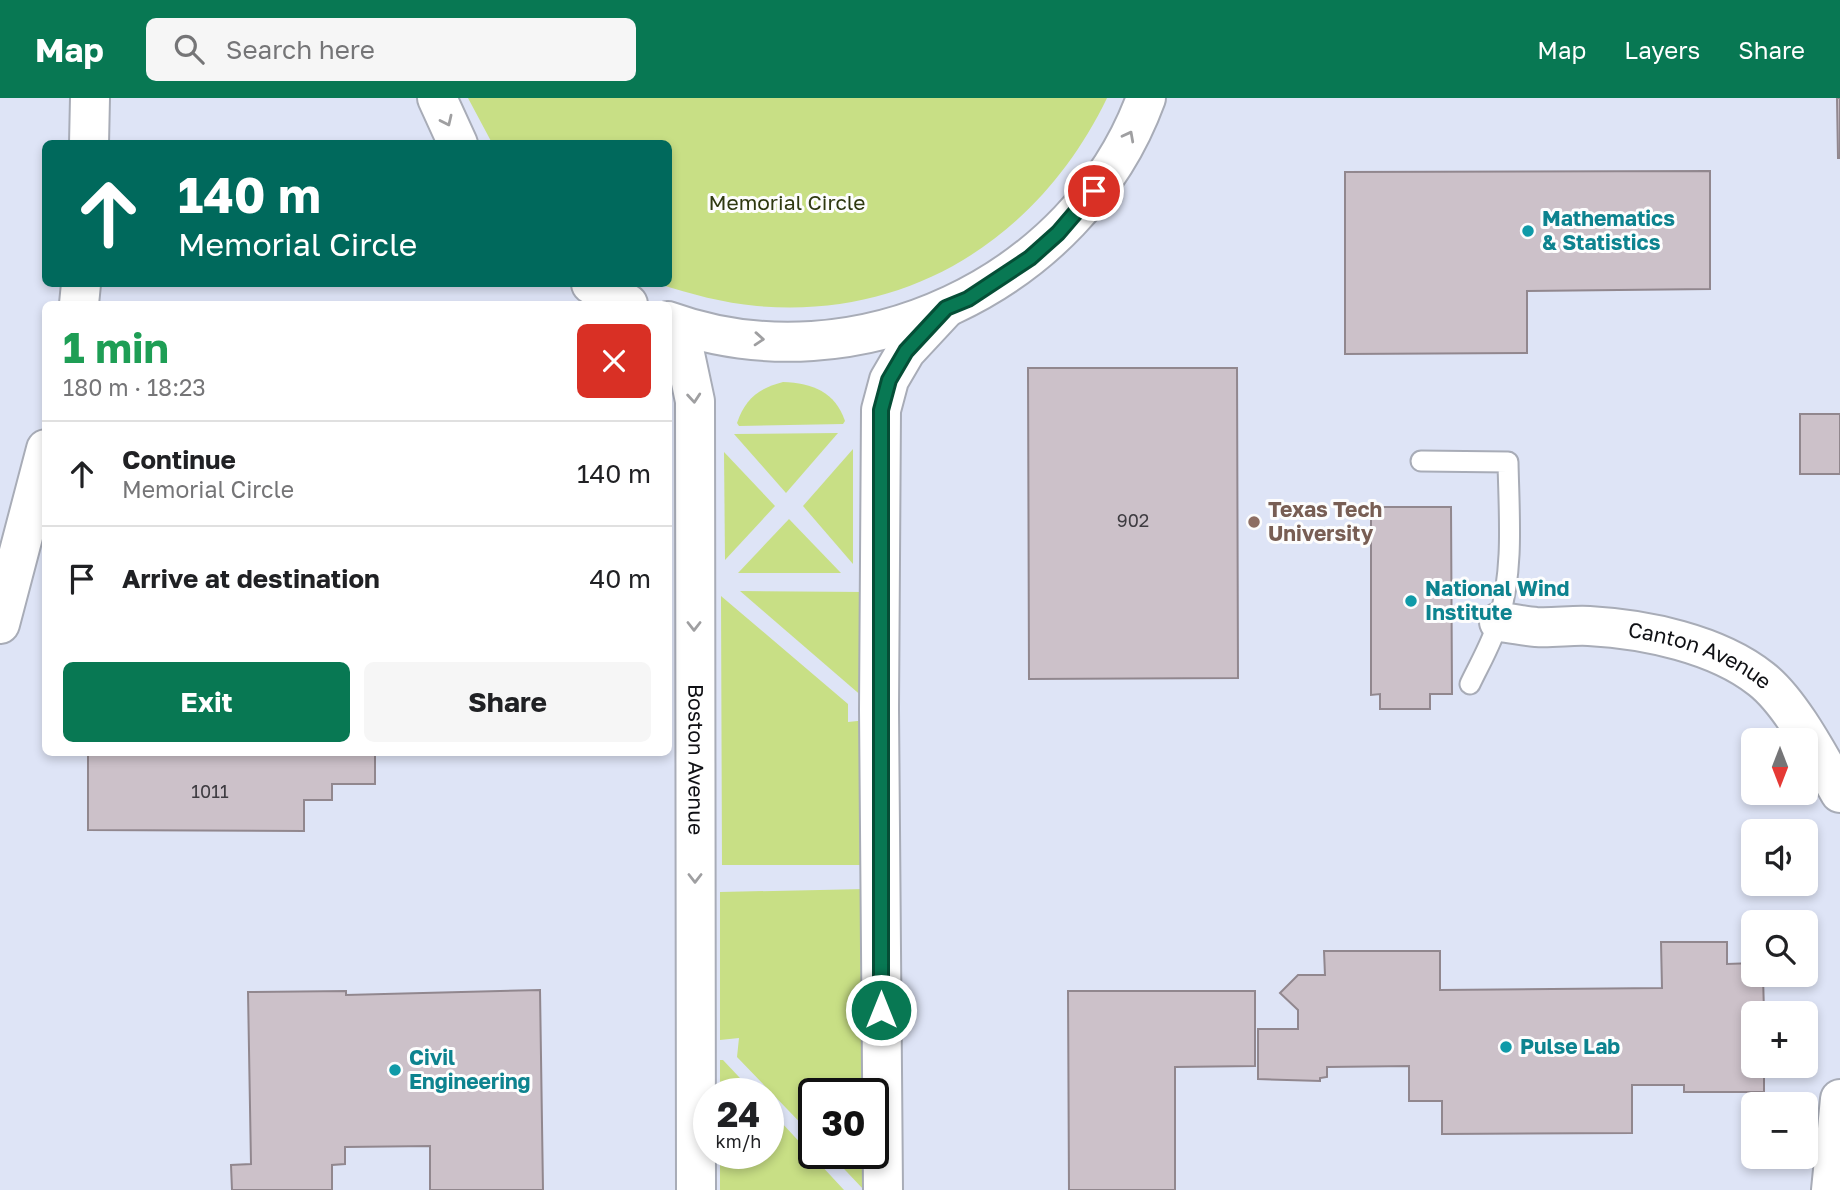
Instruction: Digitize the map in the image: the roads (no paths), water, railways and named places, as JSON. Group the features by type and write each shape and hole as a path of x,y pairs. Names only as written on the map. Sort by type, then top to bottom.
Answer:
{"street":[{"path":"89,140 90,98"},
{"path":"437,98 456,140"},
{"path":"672,322 751,339 825,340 898,326 968,299 1030,258 1066,224 1106,177 1136,123 1146,98"},
{"path":"597,287 622,301"},
{"path":"883,1190 879,709 881,410 889,380 906,351 946,308"},
{"name":"Boston Avenue","path":"672,342 685,354 695,401 696,1190"},
{"path":"0,624 42,464"},
{"name":"Canton Avenue","path":"1499,622 1537,627 1587,626 1645,633 1704,648 1742,667 1762,680 1782,702 1840,793"},
{"path":"1831,1190 1840,1099"}],"lane":[{"path":"1420,461 1508,462 1507,588 1499,622 1470,684"}],"place":[{"name":"Mathematics & Statistics","path":"1528,231"},
{"name":"Texas Tech University","path":"1254,522"},
{"name":"National Wind Institute","path":"1411,601"},
{"name":"Pulse Lab","path":"1506,1047"},
{"name":"Civil Engineering","path":"395,1070"}],"park label":[{"name":"Memorial Circle","path":"787,203"}]}
